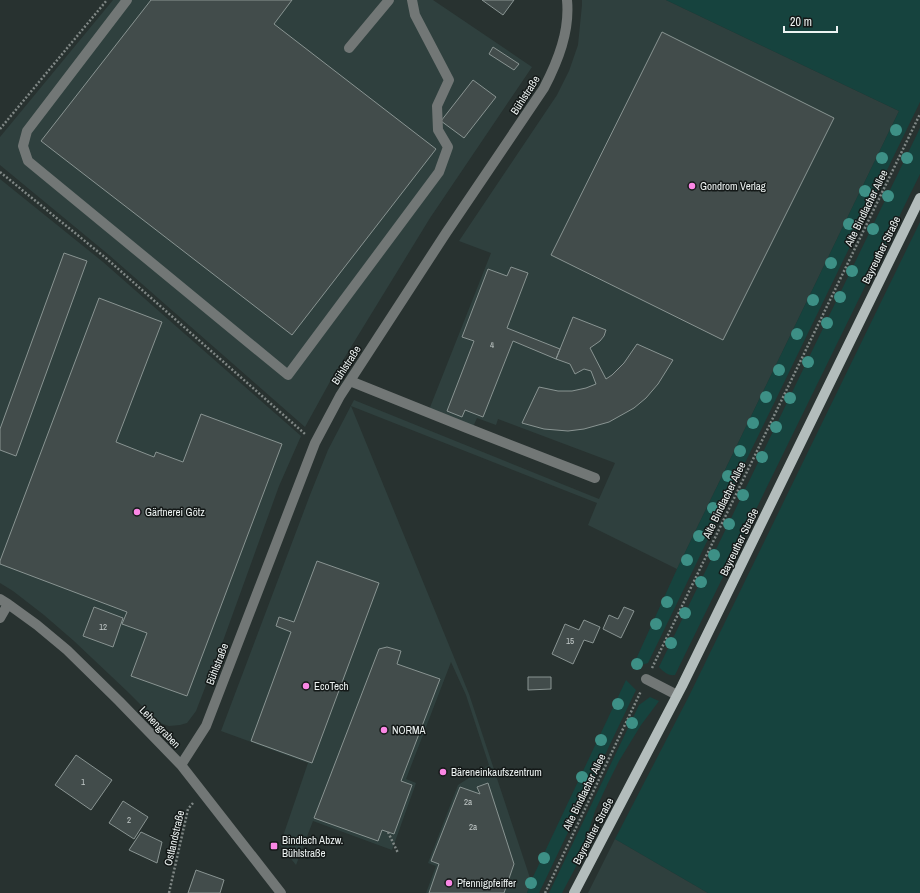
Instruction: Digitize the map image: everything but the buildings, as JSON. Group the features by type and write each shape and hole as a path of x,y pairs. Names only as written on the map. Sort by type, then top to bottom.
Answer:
{"main road":[{"name":"Bayreuther Straße","path":"574,893 678,695 920,198"}],"street":[{"path":"127,0 28,131 23,146 28,161 288,376 438,172 448,146 438,130 436,106 449,80 415,15 412,0"},
{"path":"349,48 389,0"},
{"name":"Bühlstraße","path":"181,765 206,726 315,442 340,396 446,233 544,88 555,67 563,43 567,23 567,0"},
{"path":"350,381 595,478"},
{"path":"0,618 4,602"},
{"name":"Lehengraben","path":"4,602 37,625 67,650 181,765 281,893"},
{"path":"646,679 678,695"}],"path":[{"path":"0,129 107,0"},
{"name":"Alte Bindlacher Allee","path":"545,893 646,679 920,114"},
{"path":"0,172 107,259 315,442"},
{"name":"Ostlandstraße","path":"169,893 188,809 201,791"},
{"path":"388,832 398,853"}],"shaded area":[{"path":"113,0 433,0 532,67 430,218 332,378 305,427 109,255 0,165 0,137"},
{"path":"582,0 666,0 899,111 677,569 588,525 597,503 351,406 469,694 531,881 527,893 426,893 436,866 428,863 458,785 489,765 466,695 451,662 406,779 416,783 392,850 313,821 296,865 280,845 308,763 221,731 328,450 354,400 599,499 615,463 498,419 496,425 477,418 473,427 429,410 491,253 459,241 557,95 569,71 578,45"},
{"path":"666,0 920,0 920,102 648,663 632,668 677,569 899,111"},
{"path":"920,128 920,174 675,675 668,674 659,667"},
{"path":"0,179 103,262 301,436 279,486 196,711 187,723 169,726 156,720 74,641 44,615 0,583"},
{"path":"920,222 920,893 708,893 615,839 689,696"},
{"path":"626,680 636,690 539,893 527,893 531,881"},
{"path":"650,697 659,701 641,725 619,761 608,783 595,811 579,861 562,893 549,893 639,705"},
{"path":"615,839 708,893 588,893"}],"place":[{"name":"Gondrom Verlag","path":"692,186"},
{"name":"Gärtnerei Götz","path":"137,512"},
{"name":"EcoTech","path":"306,686"},
{"name":"NORMA","path":"384,730"},
{"name":"Bäreneinkaufszentrum","path":"443,772"},
{"name":"Bindlach Abzw. Bühlstraße","path":"274,846"},
{"name":"Pfennigpfeiffer","path":"449,883"}]}
